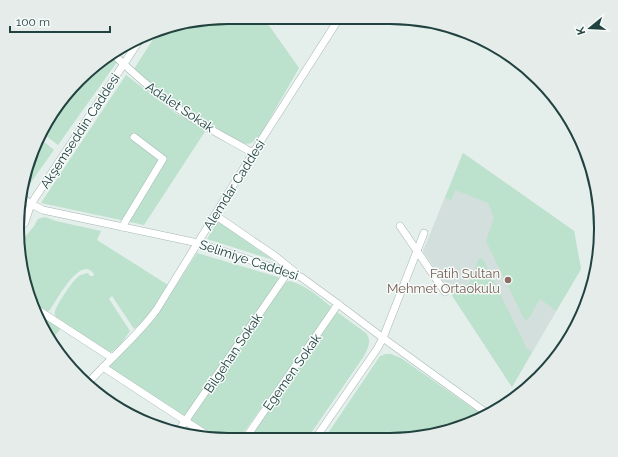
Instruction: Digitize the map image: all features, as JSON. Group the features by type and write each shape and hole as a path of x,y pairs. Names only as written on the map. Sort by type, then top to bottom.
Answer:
{"street":[{"name":"Alemdar Caddesi","path":"91,379 151,318 253,153 336,24"},
{"name":"Akşemseddin Caddesi","path":"24,223 32,204 136,46"},
{"name":"Adalet Sokak","path":"116,57 152,90 177,108 253,153"},
{"path":"122,227 163,159 134,138"},
{"name":"Selimiye Caddesi","path":"26,200 43,210 198,243 301,277 382,338 483,410"},
{"path":"214,216 275,256 301,277"},
{"path":"400,226 445,292"},
{"path":"319,433 377,350 424,233"},
{"name":"Bilgehan Sokak","path":"182,427 288,272"},
{"name":"Egemen Sokak","path":"248,433 338,304"},
{"path":"42,313 112,358"},
{"path":"103,366 201,431"}],"shaded area":[{"name":"Fatih Sultan Mehmet Ortaokulu","path":"463,153 574,231 581,269 512,387 423,251"}],"green space":[{"path":"215,24 268,24 299,68 261,134 250,144 241,142 199,117 159,90 134,69 153,39 176,31"},
{"path":"114,59 117,62 58,145 46,136 58,115 84,84"},
{"path":"126,75 177,114 206,130 144,225 41,203"},
{"path":"44,142 54,150 29,185 35,163"},
{"path":"463,153 574,231 581,269 556,311 540,299 529,318 526,320 523,317 486,241 494,218 488,203 455,190 451,200 445,198"},
{"path":"45,217 56,221 101,231 97,240 168,285 149,315 134,329 112,296 109,299 130,331 121,344 110,353 56,317 55,314 57,307 69,287 80,275 88,273 90,276 93,276 94,274 88,269 82,270 68,282 49,311 45,311 40,308 31,281 24,242 24,238 38,219"},
{"path":"218,221 273,260 207,239"},
{"path":"197,253 278,277 280,280 185,416 177,413 108,366 155,318"},
{"path":"479,258 482,258 485,263 527,349 532,352 512,387 451,294 467,290"},
{"path":"290,281 296,283 307,289 333,308 243,433 207,432 190,421 281,287 286,282"},
{"path":"337,312 366,333 369,339 369,344 364,356 311,433 253,433"},
{"path":"44,316 61,328 54,336"},
{"path":"391,354 401,358 479,412 442,426 403,433 328,433 380,356"}],"place":[{"name":"Fatih Sultan Mehmet Ortaokulu","path":"508,280"}]}
